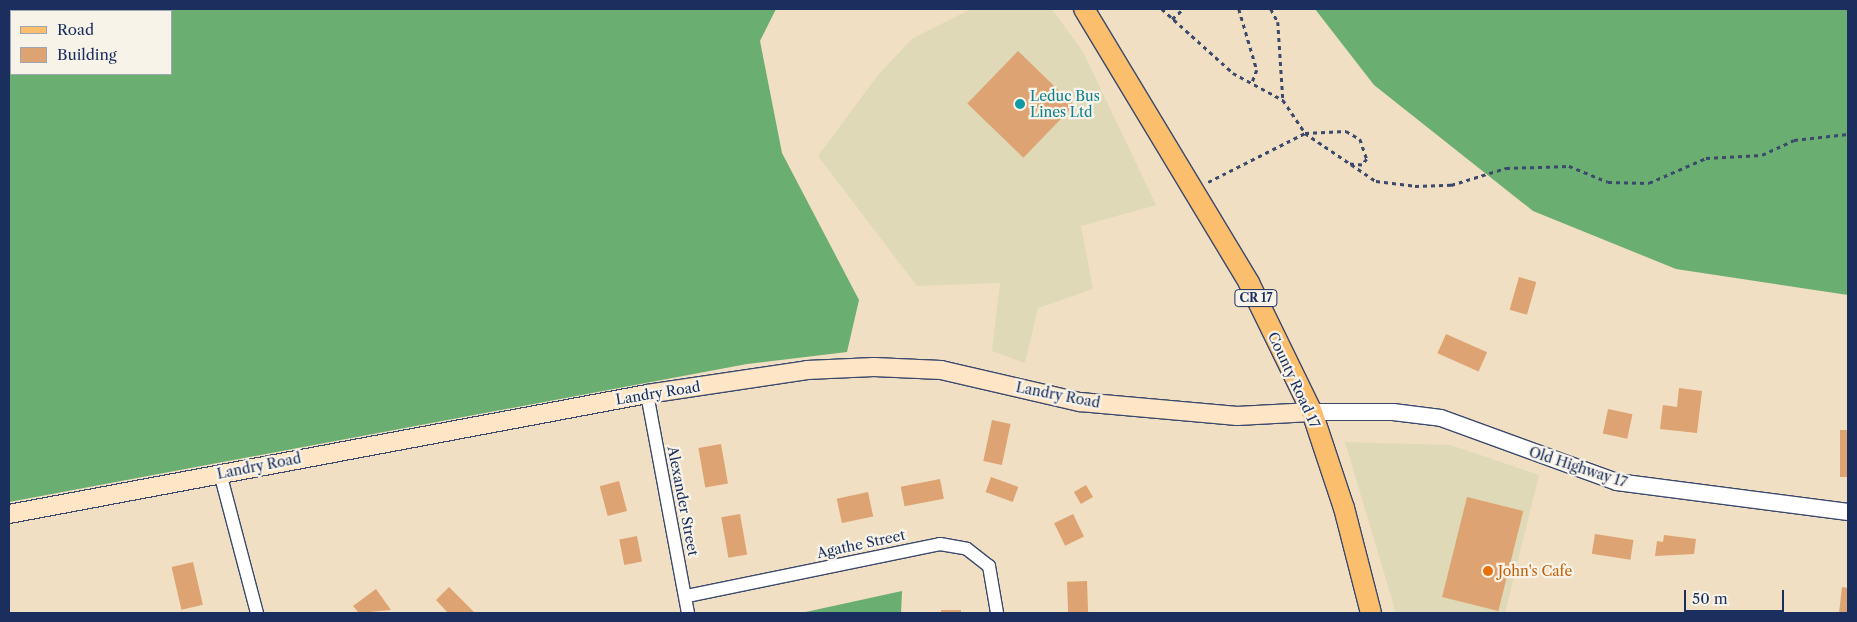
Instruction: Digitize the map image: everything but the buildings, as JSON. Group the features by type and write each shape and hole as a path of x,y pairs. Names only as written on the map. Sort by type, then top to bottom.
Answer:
{"main road":[{"name":"County Road 17","path":"1084,9 1195,188 1249,283 1312,412 1344,508 1371,613"},
{"name":"Landry Road","path":"9,514 648,394 807,370 874,367 941,370 1089,403 1237,416 1312,412"}],"street":[{"name":"Alexander Street","path":"648,394 687,596 688,613"},
{"name":"Old Highway 17","path":"1312,412 1394,412 1441,418 1617,482 1848,512"},
{"path":"220,473 257,613"},
{"name":"Agathe Street","path":"687,596 940,544 967,549 989,566 998,613"}],"path":[{"path":"1162,9 1233,73 1283,100 1305,133 1376,181 1415,186 1451,185 1506,168 1569,166 1608,182 1649,182 1706,158 1762,155 1794,140 1848,134"},
{"path":"1172,19 1183,9"},
{"path":"1238,9 1257,70 1252,84"},
{"path":"1271,9 1278,22 1283,100"},
{"path":"1195,188 1305,133 1346,132 1360,139 1367,159 1362,165 1349,164"}],"shaded area":[{"path":"971,9 1052,9 1083,52 1156,205 1081,226 1093,289 1038,308 1025,363 992,351 1000,283 917,286 818,156 878,75 913,38"},
{"path":"1345,442 1450,445 1539,475 1505,613 1396,613"}],"green space":[{"path":"9,9 776,9 760,41 782,153 859,300 847,352 747,364 9,502"},
{"path":"1315,9 1848,9 1848,295 1676,269 1533,211 1374,85"},
{"path":"902,591 901,613 801,613"}],"place":[{"name":"Leduc Bus Lines Ltd","path":"1020,104"},
{"name":"John's Cafe","path":"1488,571"}]}
